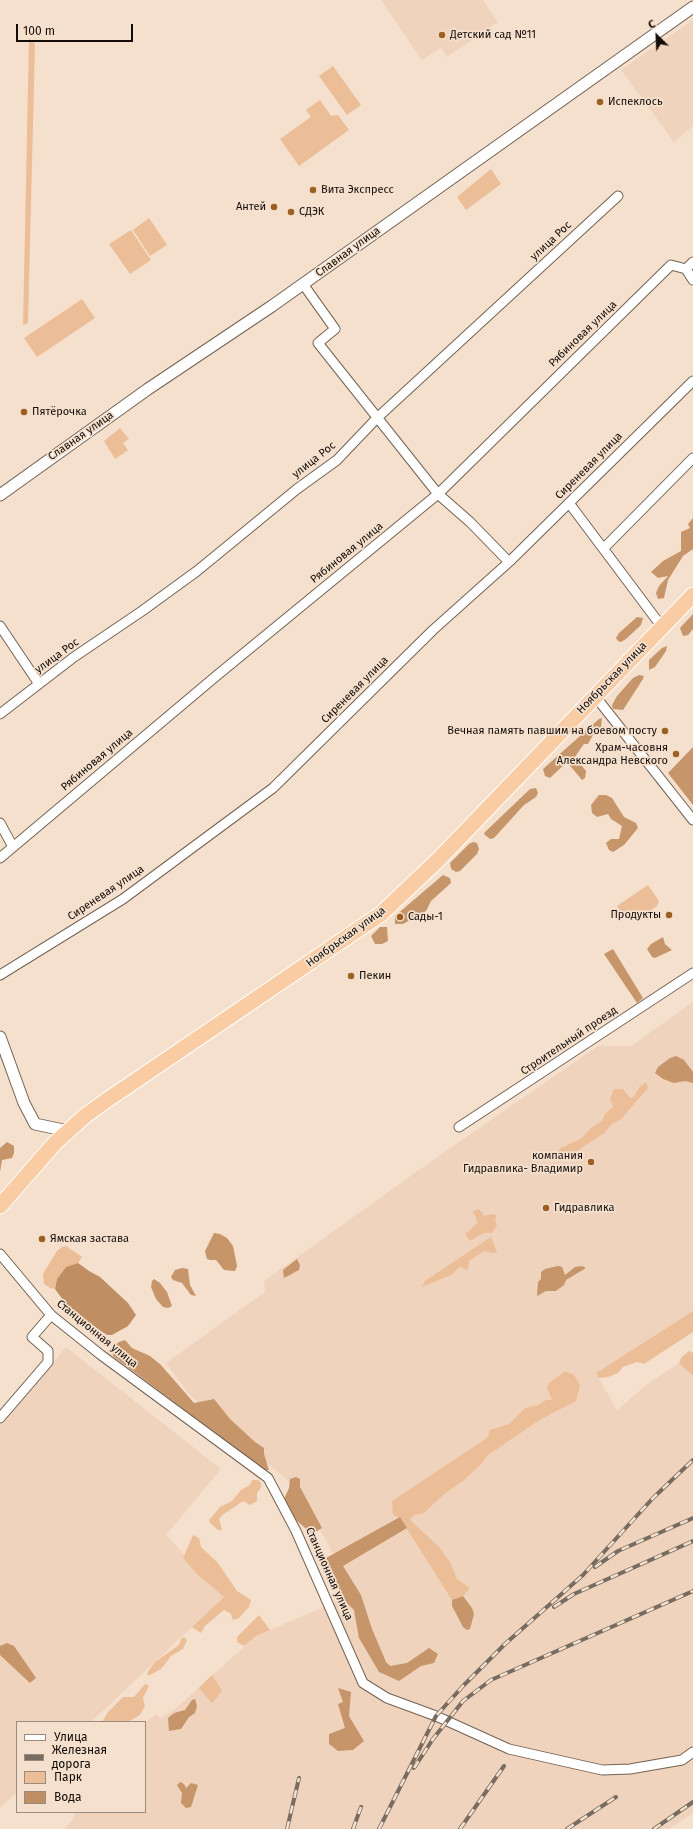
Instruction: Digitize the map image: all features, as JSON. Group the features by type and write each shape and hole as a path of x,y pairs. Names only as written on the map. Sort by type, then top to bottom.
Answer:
{"highway":[{"name":"Ноябрьская улица","path":"0,1206 36,1163 68,1131 110,1098 381,914 439,859 693,595"}],"street":[{"name":"Славная улица","path":"0,495 139,396 303,284 693,7"},
{"name":"улица Рос","path":"0,714 39,684 197,571 297,489 337,460 377,418 618,196"},
{"path":"693,262 686,269 693,280"},
{"name":"Рябиновая улица","path":"0,858 209,682 438,494 671,265 686,269"},
{"path":"303,284 335,329 318,343 438,494 470,522 509,562"},
{"name":"Сиреневая улица","path":"0,975 123,899 273,788 433,630 509,562 693,381"},
{"path":"604,548 693,458"},
{"path":"569,503 604,548 662,628"},
{"path":"0,626 39,684"},
{"path":"595,696 693,820"},
{"path":"0,823 14,846"},
{"name":"Строительный проезд","path":"459,1127 693,973"},
{"path":"0,1037 24,1103 35,1124 68,1131"},
{"name":"Станционная улица","path":"0,1254 51,1315 101,1355 268,1478 296,1531 363,1683 387,1698 436,1716 509,1749 602,1770 630,1769 682,1760 693,1752"},
{"path":"0,1418 48,1362 48,1351 32,1337 51,1315"}],"shaded area":[{"name":"Детский сад №11","path":"381,0 483,0 498,22 447,57 441,48 422,60"},
{"path":"693,20 693,126 674,142 621,70"},
{"path":"693,518 693,549 683,556 668,580 664,598 658,599 656,593 659,586 668,576 658,578 651,572 663,561 681,551 681,532 690,528 688,524"},
{"path":"693,614 693,629 688,635 683,636 680,628"},
{"path":"637,617 643,618 641,625 626,639 621,642 618,641 616,638 619,633"},
{"path":"667,646 666,651 655,667 649,670 649,660 662,648"},
{"path":"639,675 644,676 643,679 623,710 613,709 612,705 617,696 633,678"},
{"path":"602,718 601,727 593,735 588,744 584,744 575,757 586,771 585,778 582,780 567,762 550,778 545,776 543,769 599,719"},
{"path":"693,747 693,805 668,773"},
{"path":"536,788 538,793 536,797 524,805 494,838 490,839 485,835 484,833 530,789"},
{"path":"599,795 606,795 612,798 624,817 636,823 638,828 624,845 613,852 609,850 606,843 611,839 619,839 622,826 611,819 608,814 597,817 592,813 591,805"},
{"path":"473,842 477,843 479,849 477,854 460,871 456,872 451,869 450,863 469,844"},
{"path":"443,875 450,878 451,883 431,901 426,911 403,924 395,924 395,916"},
{"path":"380,927 387,927 388,941 382,944 375,944 371,936"},
{"path":"663,937 665,944 672,950 655,958 652,957 647,949 651,944"},
{"path":"613,949 643,998 637,1003 604,954"},
{"path":"693,1002 693,1311 596,1373 617,1410 650,1382 679,1363 693,1376 693,1813 669,1829 64,1829 73,1819 76,1813 146,1813 146,1722 156,1714 160,1718 174,1710 256,1636 349,1596 330,1548 298,1490 189,1394 166,1363 265,1292 264,1281 430,1162 598,1046 631,1046"},
{"path":"676,1056 684,1060 693,1072 693,1083 685,1081 674,1083 663,1079 655,1073 658,1067 670,1058"},
{"path":"7,1142 14,1146 14,1153 12,1158 2,1160 0,1172 0,1148"},
{"path":"214,1233 220,1234 227,1238 233,1246 237,1266 235,1271 224,1270 216,1260 207,1259 205,1251"},
{"path":"297,1259 300,1265 299,1270 284,1278 283,1270"},
{"path":"558,1266 562,1267 565,1275 575,1267 582,1266 586,1268 566,1280 564,1285 556,1291 546,1291 537,1296 538,1282 541,1279 541,1272 545,1269"},
{"path":"182,1268 188,1269 190,1285 196,1296 191,1295 182,1283 173,1280 171,1277 175,1270"},
{"path":"154,1279 160,1283 167,1292 172,1306 168,1308 163,1307 156,1299 151,1287"},
{"path":"125,1340 132,1348 150,1356 161,1365 194,1403 214,1399 230,1419 255,1442 264,1448 264,1454 269,1470 264,1470 113,1356 114,1346"},
{"path":"66,1347 221,1469 166,1535 224,1597 92,1721 16,1721 16,1793 0,1808 0,1424"},
{"path":"296,1477 300,1479 300,1487 322,1528 312,1534 296,1520 284,1499 289,1488 290,1479"},
{"path":"400,1517 407,1528 343,1566 361,1595 372,1629 386,1662 390,1666 407,1663 429,1648 438,1654 434,1663 421,1666 399,1681 379,1672 359,1638 354,1610 343,1599 326,1558"},
{"path":"463,1596 472,1608 474,1614 470,1629 467,1630 463,1627 452,1606 452,1600"},
{"path":"7,1643 14,1646 36,1678 30,1683 0,1655 0,1646"},
{"path":"338,1688 351,1692 349,1716 364,1741 353,1750 338,1751 329,1744 329,1734 345,1728 338,1704 343,1702"},
{"path":"195,1699 197,1706 195,1713 189,1717 181,1729 169,1731 168,1718 174,1713 185,1710 192,1700"},
{"path":"180,1782 184,1784 186,1788 191,1783 198,1785 191,1807 186,1808 181,1803 182,1793 177,1785"}],"green space":[{"path":"29,38 35,44 28,323 23,325"},
{"path":"333,66 361,105 347,115 319,76"},
{"path":"320,100 331,116 338,115 349,130 299,166 280,139 311,117 306,110"},
{"path":"491,169 501,184 466,210 457,197"},
{"path":"149,218 167,245 150,256 133,230"},
{"path":"131,230 151,260 130,274 109,244"},
{"path":"82,299 95,318 37,357 24,338"},
{"path":"120,428 129,439 123,443 128,450 115,459 104,441"},
{"path":"648,885 659,901 657,906 643,916 623,915 617,906"},
{"path":"646,1082 648,1088 621,1119 612,1124 604,1133 563,1160 558,1157 557,1154 561,1148 582,1138 592,1127 602,1121 605,1114 613,1107 610,1099 614,1089 623,1089 630,1098 634,1097 640,1086"},
{"path":"479,1209 484,1216 492,1214 497,1215 495,1221 497,1225 492,1233 484,1233 470,1241 465,1234 478,1223 473,1211"},
{"path":"491,1237 497,1252 493,1253 484,1251 469,1261 468,1270 459,1267 453,1274 422,1287 425,1281"},
{"path":"66,1246 82,1257 78,1263 66,1267 57,1279 55,1289 50,1288 44,1284 43,1274 57,1251"},
{"path":"693,1311 693,1332 644,1364 637,1362 623,1367 618,1373 608,1377 599,1378 596,1373"},
{"path":"689,1351 693,1353 693,1376 679,1363 681,1358"},
{"path":"565,1371 574,1375 580,1385 576,1401 541,1419 488,1455 463,1481 443,1495 424,1513 414,1515 410,1520 439,1547 450,1562 457,1579 470,1588 463,1596 452,1600 400,1518 393,1515 392,1501 487,1438 490,1430 509,1424 525,1408 538,1405 546,1400 552,1400 547,1388 548,1384"},
{"path":"252,1480 258,1480 261,1483 261,1488 257,1493 257,1501 250,1505 243,1501 221,1516 219,1519 222,1530 218,1530 210,1523 209,1520 220,1507 232,1501 241,1490 250,1485"},
{"path":"193,1535 199,1538 201,1547 218,1563 237,1591 251,1600 249,1607 239,1618 233,1620 231,1614 224,1610 205,1626 201,1633 192,1627 224,1597 197,1574 183,1558"},
{"path":"259,1615 270,1630 256,1636 244,1646 237,1642 237,1637"},
{"path":"184,1637 187,1640 183,1649 171,1656 161,1669 148,1676 147,1673 155,1662 179,1645 181,1639"},
{"path":"212,1675 222,1691 212,1703 199,1688"},
{"path":"145,1684 149,1686 143,1698 145,1706 140,1715 130,1721 103,1721 108,1712 123,1697 134,1697"}],"water":[{"path":"78,1263 100,1277 128,1303 136,1315 128,1326 112,1335 107,1335 72,1312 55,1289 57,1279 66,1267"}],"railway":[{"path":"379,1829 436,1716 463,1686 505,1644 583,1575 653,1498 693,1460"},
{"path":"595,1567 618,1551 693,1518"},
{"path":"554,1607 574,1594 693,1541"},
{"path":"414,1768 433,1739 463,1701 491,1680 693,1591"},
{"path":"460,1829 504,1766"},
{"path":"287,1829 299,1778"},
{"path":"567,1829 616,1797"},
{"path":"654,1829 693,1802"},
{"path":"353,1829 361,1807"}],"place":[{"name":"Детский сад №11","path":"442,35"},
{"name":"Испеклось","path":"600,102"},
{"name":"Вита Экспресс","path":"313,190"},
{"name":"Антей","path":"274,207"},
{"name":"СДЭК","path":"291,212"},
{"name":"Пятёрочка","path":"24,412"},
{"name":"Вечная память павшим на боевом посту","path":"665,731"},
{"name":"Храм-часовня Александра Невского","path":"676,754"},
{"name":"Продукты","path":"669,915"},
{"name":"Сады-1","path":"400,917"},
{"name":"Пекин","path":"351,976"},
{"name":"компания Гидравлика- Владимир","path":"591,1162"},
{"name":"Гидравлика","path":"546,1208"},
{"name":"Ямская застава","path":"42,1239"}]}
